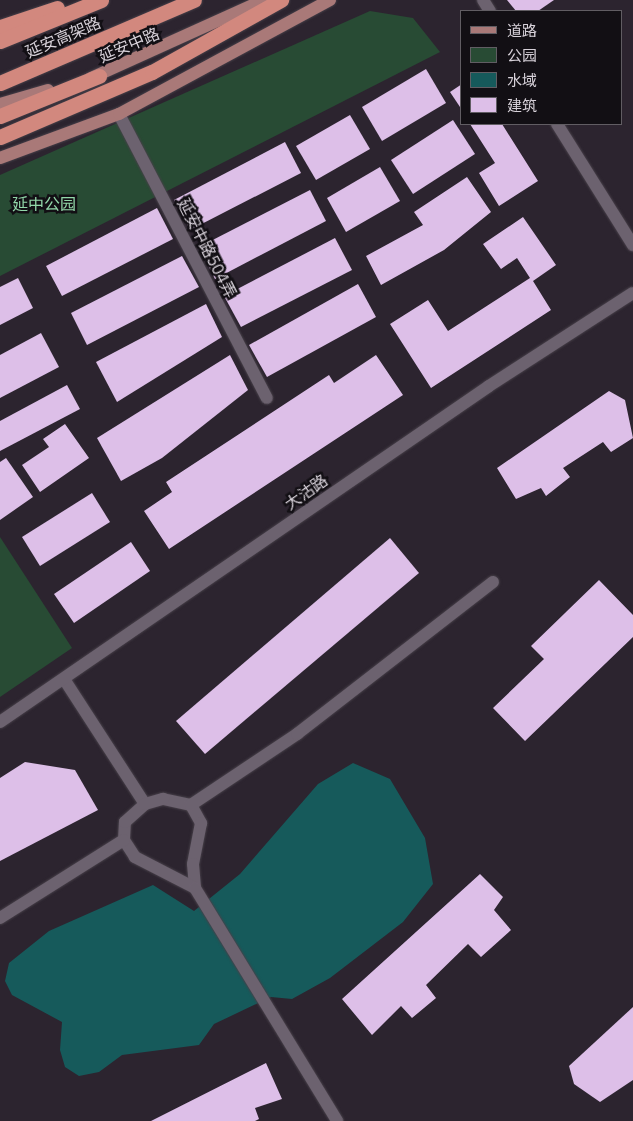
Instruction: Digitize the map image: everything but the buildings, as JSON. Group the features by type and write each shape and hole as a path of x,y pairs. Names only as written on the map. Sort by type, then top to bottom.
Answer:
{"highway":[{"path":"0,27 82,0"},
{"name":"延安高架路","path":"0,41 101,0"},
{"name":"延安高架路","path":"0,83 194,0"},
{"path":"0,137 152,72 281,0"},
{"path":"0,116 99,76"}],"main road":[{"path":"0,45 107,0"},
{"name":"延安中路","path":"0,104 99,76 264,0"},
{"path":"0,158 119,114 330,0"}],"street":[{"name":"延安中路504弄","path":"119,114 267,398"},
{"path":"559,125 633,245"},
{"name":"大沽路","path":"0,722 489,386 633,293"},
{"path":"197,891 136,858 124,840 124,822 145,804 163,799 191,805 297,734 493,582"},
{"path":"64,679 145,804"},
{"path":"191,805 201,823 193,864 197,891 279,1021 336,1121"},
{"path":"0,918 124,840"}],"green space":[{"name":"延中公园","path":"370,11 413,18 440,52 0,276 0,175"},
{"path":"0,537 72,648 0,697"}],"water":[{"path":"353,763 390,779 425,838 433,884 403,922 330,978 292,999 271,997 214,1024 199,1045 122,1055 99,1072 79,1076 65,1067 60,1050 62,1022 12,995 5,981 9,963 49,931 153,885 194,911 240,874 318,784"}]}
